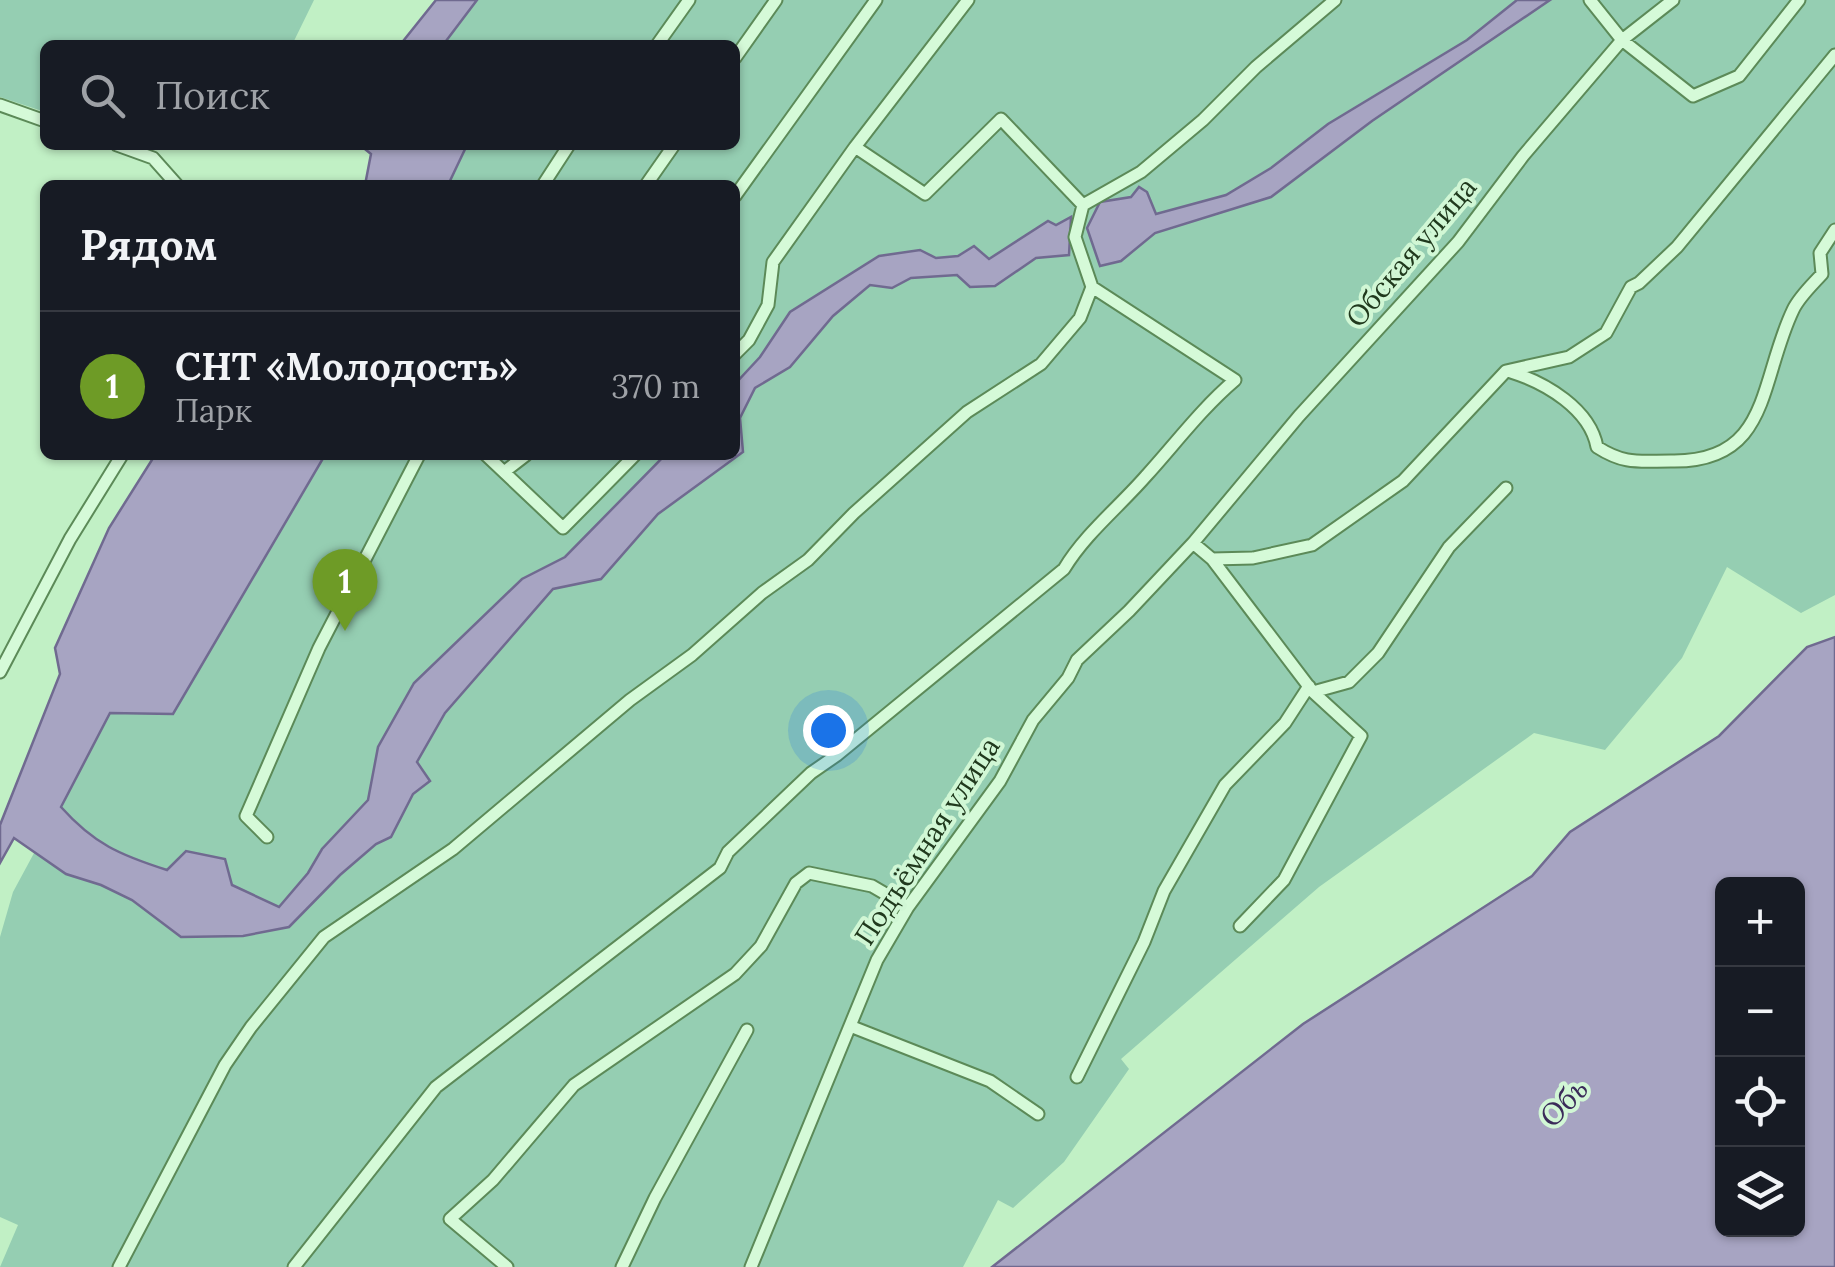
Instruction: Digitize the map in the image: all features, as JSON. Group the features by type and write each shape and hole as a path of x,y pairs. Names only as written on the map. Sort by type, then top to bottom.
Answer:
{"street":[{"path":"661,40 689,0"},
{"path":"740,51 776,0"},
{"path":"740,189 876,0"},
{"path":"740,349 768,305 773,262 968,0"},
{"path":"294,1267 436,1087 720,868 728,852 811,772 837,755 1064,569 1074,552 1146,477 1204,407 1235,380 1092,287 1075,237 1083,205 1140,172 1335,0"},
{"path":"1590,0 1622,40 1693,96 1739,76 1799,0"},
{"name":"Обская улица","path":"1192,543 1299,416 1458,242 1523,156 1622,40 1673,0"},
{"path":"1212,559 1253,558 1312,545 1403,481 1506,371 1569,357 1606,332 1631,286 1639,284 1678,248 1835,54"},
{"path":"0,105 40,118"},
{"path":"855,147 925,194 1001,120 1083,205"},
{"path":"130,150 153,158 173,180"},
{"path":"546,180 566,150"},
{"path":"650,180 670,150"},
{"path":"1506,371 1536,380 1574,408 1594,430 1597,447 1618,460 1698,462 1728,451 1750,429 1794,307 1822,274 1820,253 1835,230"},
{"path":"119,1267 226,1065 250,1028 324,936 453,849 630,700 808,560 854,512 967,412 1041,364 1080,318 1092,287"},
{"path":"0,672 70,539 119,460"},
{"path":"267,837 246,816 314,658 416,460"},
{"path":"491,460 563,528 630,460"},
{"path":"504,472 520,460"},
{"path":"1076,1076 1144,942 1164,891 1225,785 1285,722 1311,688 1349,682 1378,653 1449,548 1506,488"},
{"path":"1192,543 1212,559 1311,688 1361,736 1284,880 1240,926"},
{"name":"Подъёмная улица","path":"751,1267 877,960 908,907 1000,781 1033,720 1068,678 1077,660 1192,543"},
{"path":"506,1267 450,1219 493,1180 574,1085 735,974 761,946 796,883 809,873 872,886 908,907"},
{"path":"850,1026 990,1081 1038,1114"},
{"path":"622,1267 655,1198 747,1030"}],"green space":[{"path":"0,0 314,0 294,40 40,40 40,110 0,97"},
{"path":"477,0 1835,0 1835,595 1801,613 1727,567 1682,658 1605,750 1534,733 1319,887 1121,1059 1129,1069 1064,1162 1013,1208 998,1200 963,1267 0,1267 18,1225 0,1217 0,937 13,892 40,842 66,812 60,807 110,713 156,714 301,460 740,460 740,180 450,180 465,150 740,150 740,40 447,40"}],"water":[{"path":"436,0 477,0 447,40 404,40"},
{"path":"1517,0 1550,0 1372,121 1271,197 1155,233 1121,261 1100,266 1087,228 1100,202 1131,197 1139,187 1147,192 1156,214 1226,195 1271,168 1328,124 1467,40"},
{"path":"366,150 465,150 450,180 366,180 371,154"},
{"path":"1071,217 1069,255 1036,258 995,286 970,287 957,275 911,278 892,288 870,285 833,316 790,367 755,388 740,418 740,379 760,357 790,312 879,256 920,250 936,258 958,256 974,246 989,259 1048,221 1056,225"},
{"path":"152,460 322,460 173,714 110,713 61,807 109,847 167,870 186,851 225,859 232,885 279,907 308,873 322,849 368,800 378,747 414,683 522,579 565,557 660,460 732,460 658,514 601,579 553,589 445,713 417,762 430,781 413,794 391,837 376,844 340,875 289,927 243,936 181,937 132,900 66,874 14,838 0,863 0,825 60,674 55,648 109,528"},
{"name":"Обь","path":"1835,637 1835,1267 992,1267 1303,1024 1532,876 1570,832 1719,736 1807,647"}],"place":[{"name":"СНТ «Молодость»","path":"345,631"}]}
